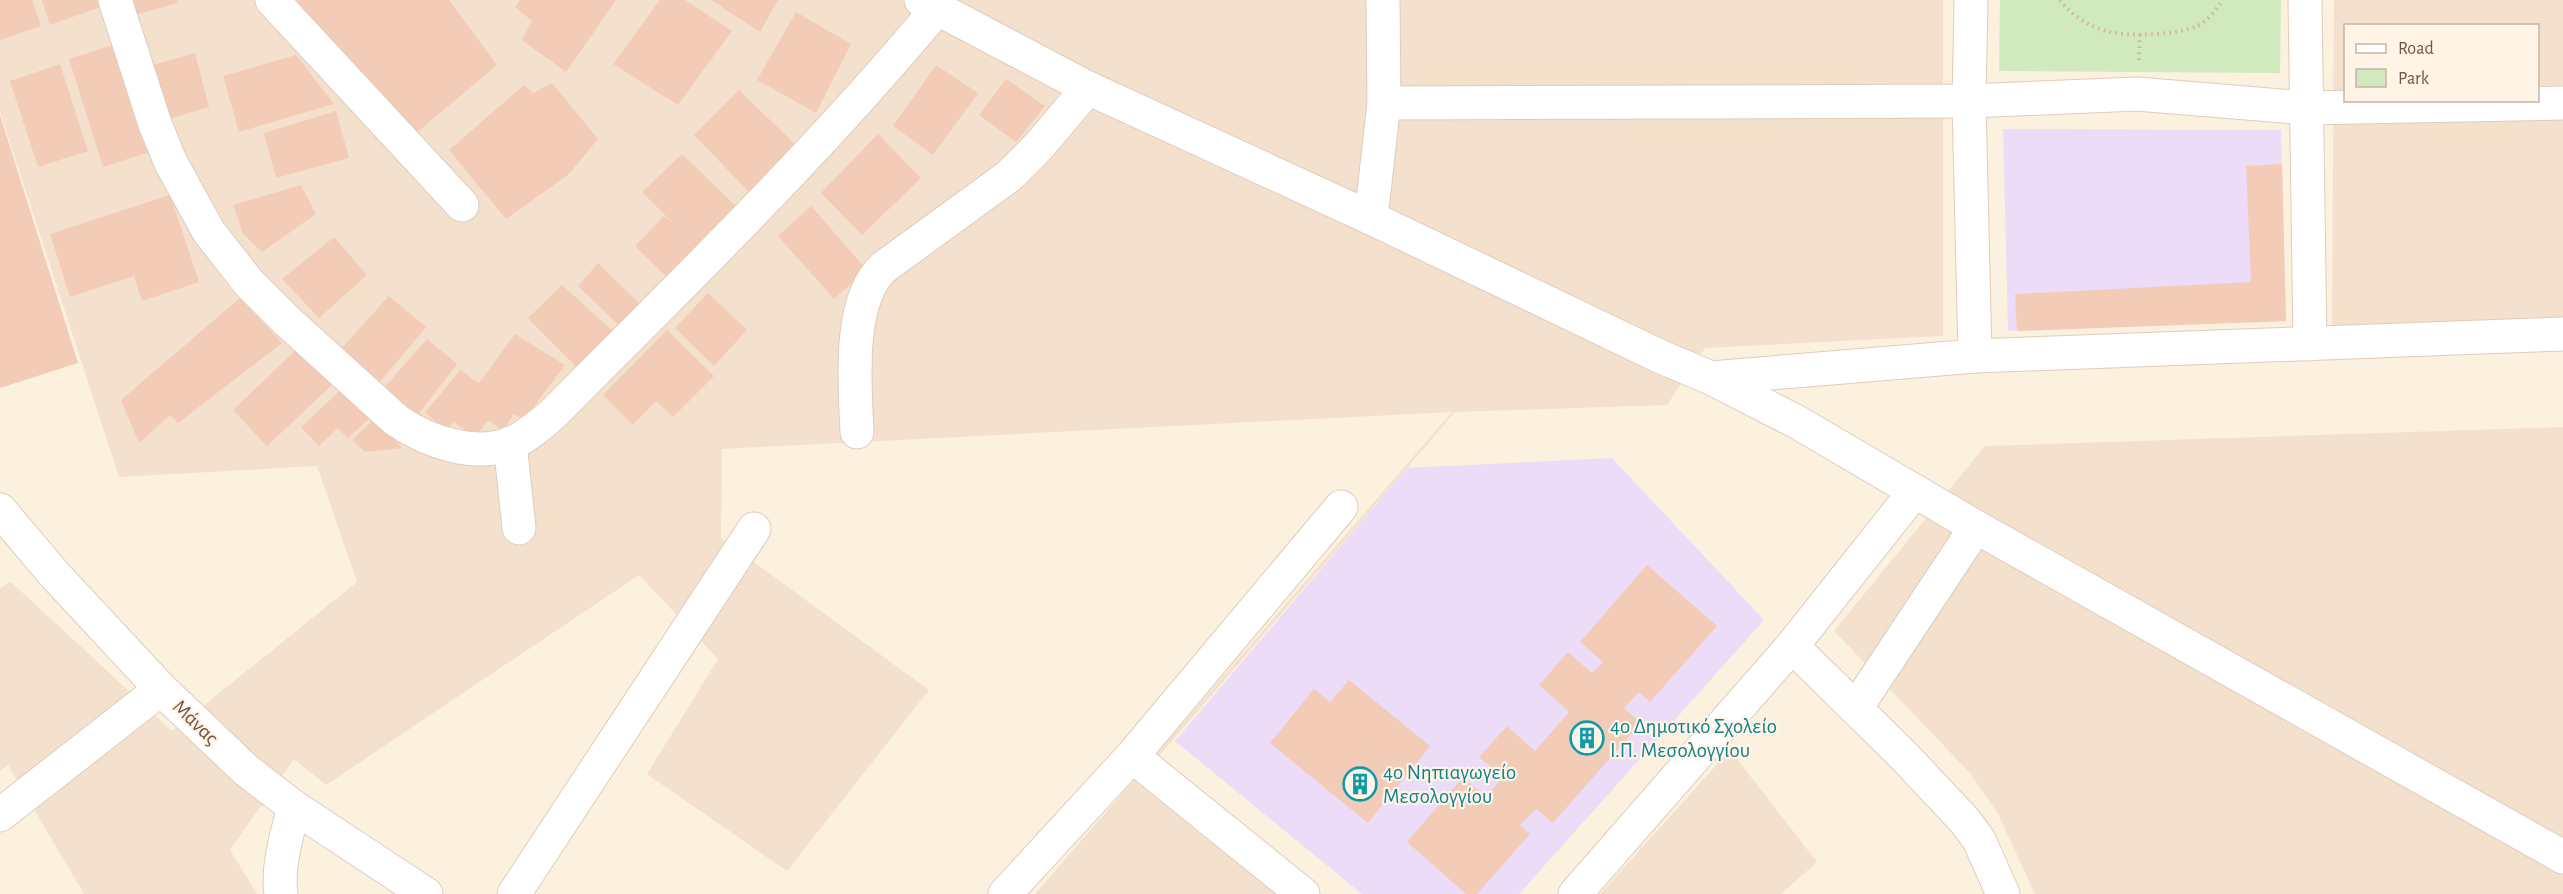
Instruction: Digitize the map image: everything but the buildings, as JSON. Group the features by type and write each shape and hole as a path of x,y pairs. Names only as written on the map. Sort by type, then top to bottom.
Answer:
{"street":[{"path":"114,0 135,69 171,163 209,232 249,283 379,406 411,430 453,445 478,447 510,444 542,424 863,95 928,5 1088,88 1371,218 1659,356 1711,378 1849,450 1976,527 2563,857"},
{"path":"272,0 462,205"},
{"path":"1371,218 1384,103 1383,0"},
{"path":"1971,0 1969,101 1975,356"},
{"path":"2305,0 2310,344"},
{"path":"857,432 855,363 861,314 870,282 884,267 1009,176 1039,146 1088,88"},
{"path":"1384,103 1969,101 2137,94 2306,108 2563,103"},
{"path":"1711,378 1975,356 2563,334"},
{"path":"510,444 519,528"},
{"path":"1575,894 1792,646 1915,491"},
{"path":"1005,894 1132,756 1341,507"},
{"name":"Μάνας","path":"0,510 54,574 161,689 246,770 294,807 426,894"},
{"path":"1856,708 1976,527"},
{"path":"514,894 754,529"},
{"path":"1792,646 1856,708 1965,821 1978,840 2002,894"},
{"path":"0,815 161,689"},
{"path":"1132,756 1303,894"},
{"path":"281,894 279,882 282,860 294,807"}],"path":[{"path":"2060,0 2067,10 2088,23 2110,32 2140,34 2198,26 2220,5 2222,0"}],"shaded area":[{"path":"0,0 1943,0 1943,336 1705,348 1667,405 1455,412 1147,770 1295,894 1035,894 1452,412 722,449 721,538 929,690 787,871 647,774 718,659 639,575 326,785 294,759 230,850 257,894 84,894 8,765 0,771 0,588 11,582 172,731 357,582 317,466 119,477 0,112"},
{"path":"2334,0 2563,0 2563,318 2332,326"},
{"path":"2003,129 2281,130 2286,321 2008,331"},
{"path":"2563,427 2563,894 2035,894 1998,814 1970,773 1834,631 1985,446"},
{"path":"1612,458 1764,620 1519,894 1362,894 1175,741 1407,468"},
{"path":"1730,750 1817,862 1781,894 1600,894"}],"green space":[{"path":"2000,0 2281,0 2280,73 1999,71"}],"place":[{"name":"4ο Δημοτικό Σχολείο Ι.Π. Μεσολογγίου","path":"1587,738"},
{"name":"4ο Νηπιαγωγείο Μεσολογγίου","path":"1360,784"}]}
